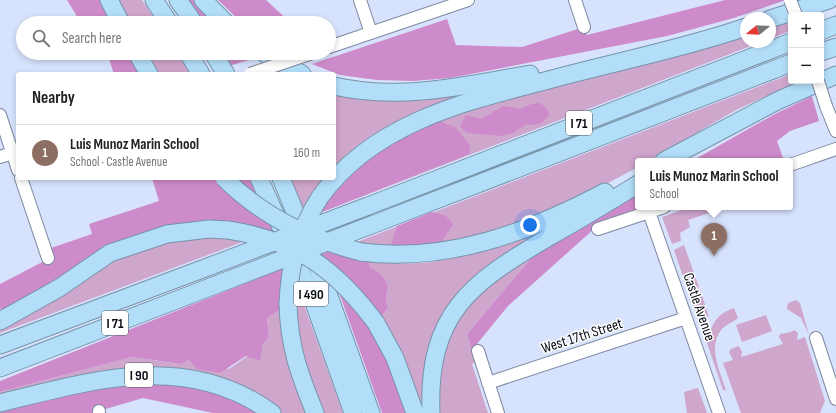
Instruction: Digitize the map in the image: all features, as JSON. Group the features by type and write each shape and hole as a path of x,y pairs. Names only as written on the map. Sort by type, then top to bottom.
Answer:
{"highway":[{"path":"109,0 118,16"},
{"path":"154,0 164,16"},
{"path":"178,0 189,16"},
{"path":"203,0 219,16"},
{"path":"776,17 829,0"},
{"path":"824,30 836,25"},
{"path":"336,177 360,154 384,137 412,123 476,99 740,29"},
{"name":"I 71","path":"0,345 213,266 788,43"},
{"path":"824,51 836,47"},
{"path":"336,86 373,93 441,91 652,53"},
{"path":"141,60 148,72"},
{"path":"192,60 200,72"},
{"path":"217,60 225,72"},
{"path":"277,60 298,72"},
{"name":"I 71","path":"0,368 788,64"},
{"path":"670,158 771,105 836,75"},
{"path":"678,158 705,141"},
{"path":"226,180 262,210 282,223 315,238 361,252 406,255 446,251 485,242 544,221 635,176"},
{"name":"I 490","path":"260,180 312,297 353,413"},
{"name":"I 490","path":"283,180 325,285 371,413"},
{"path":"315,413 297,369 292,347 288,286 296,244 303,226 320,197 334,180"},
{"path":"431,413 430,394 434,356 449,320 466,295 487,276 509,260 635,186"},
{"path":"0,321 59,288 110,253 167,234 209,229 228,230 257,236 280,243 320,264 348,289 376,323 395,358 415,413"},
{"name":"I 90","path":"0,403 98,380 136,375 161,375 184,377 225,388 239,393 272,413"}],"street":[{"path":"360,0 371,33"},
{"path":"336,45 468,0"},
{"path":"575,0 584,27"},
{"path":"790,0 795,12"},
{"path":"256,72 291,60"},
{"path":"819,84 836,131"},
{"path":"0,115 15,152 0,157"},
{"path":"793,164 836,149"},
{"path":"22,180 48,258"},
{"path":"598,229 655,210"},
{"name":"Castle Avenue","path":"649,212 719,413"},
{"name":"West 17th Street","path":"488,383 686,318"},
{"path":"816,338 836,398"},
{"path":"478,351 498,413"}],"shaded area":[{"path":"67,0 109,0 117,16 77,16"},
{"path":"116,0 142,0 153,16 124,16"},
{"path":"184,0 195,0 211,16 195,16"},
{"path":"218,0 266,0 283,16 235,16"},
{"path":"725,0 786,0 751,12 740,12 740,16 734,18 667,36 450,78 413,81 377,80 340,75 336,72 312,64 324,60 336,60 336,56 447,19 456,45 522,47 584,27 587,35"},
{"path":"786,21 788,32 776,37 776,24"},
{"path":"740,35 740,48 746,48 317,214 452,111"},
{"path":"109,60 141,60 148,72 113,72"},
{"path":"148,60 182,60 190,72 154,72"},
{"path":"225,60 249,60 229,66"},
{"path":"788,75 788,84 793,84 736,110 653,158 635,158 635,169 576,200 513,227 422,248 352,244"},
{"path":"336,91 460,92 462,96 410,116 376,133 347,155 336,166"},
{"path":"812,96 819,121 790,131 777,141 783,158 697,158 773,115"},
{"path":"539,103 545,106 550,115 540,124 525,125 513,133 501,136 468,133 460,127 466,115 482,119 503,106 521,109 531,104"},
{"path":"434,119 455,127 470,145 469,154 317,214 325,197 369,153"},
{"path":"153,180 226,180 287,238 257,236 151,238 7,317 0,308 0,284 48,259 45,250 92,234 89,224 159,201"},
{"path":"235,180 250,180 261,201"},
{"path":"290,180 325,180 303,209"},
{"path":"635,195 635,209 604,220 508,306 472,350 467,334 532,257"},
{"path":"682,210 718,210 688,220 690,227 680,233 681,241 672,244 662,217"},
{"path":"432,212 446,216 453,224 439,246 390,248 397,226"},
{"path":"551,227 483,269 463,290 420,404 381,317 388,308 386,298 388,285 381,274 370,267 368,259 391,263 438,261 484,250"},
{"path":"202,235 248,240 0,333 0,329 109,261 143,245"},
{"path":"684,245 699,287 688,291 674,250"},
{"path":"330,251 368,259 370,267 381,274 388,285 386,298 388,308 381,317 349,278 320,255"},
{"path":"532,257 467,334 476,361 472,364 488,413 436,413 437,380 448,335 477,294"},
{"path":"282,269 280,310 267,318 269,337 262,346 260,361 246,356 220,373 197,369 189,360 181,364 132,357 0,392 0,381"},
{"path":"295,280 343,413 319,413 295,335"},
{"path":"336,284 381,341 408,413 382,413"},
{"path":"700,289 709,317 695,310 689,293"},
{"path":"796,300 800,303 809,335 801,318 787,309 788,303"},
{"path":"734,308 738,318 722,329 715,343 716,359 726,390 723,390 706,340 716,320"},
{"path":"280,310 284,346 308,413 282,413 255,395 0,397 0,392 132,357 180,364 189,360 229,369 262,346 269,337 267,318"},
{"path":"766,315 772,331 742,342 736,325"},
{"path":"794,330 798,333 797,340 805,337 825,401 820,413 741,413 723,363 733,360 729,352 731,349 739,346 742,352 741,357 783,344 779,337 780,334"},
{"path":"161,375 272,413 213,413 143,398 92,413 0,413 0,403"},
{"path":"698,388 707,413 687,413 684,392"}],"place":[{"name":"Luis Munoz Marin School","path":"714,256"}]}
